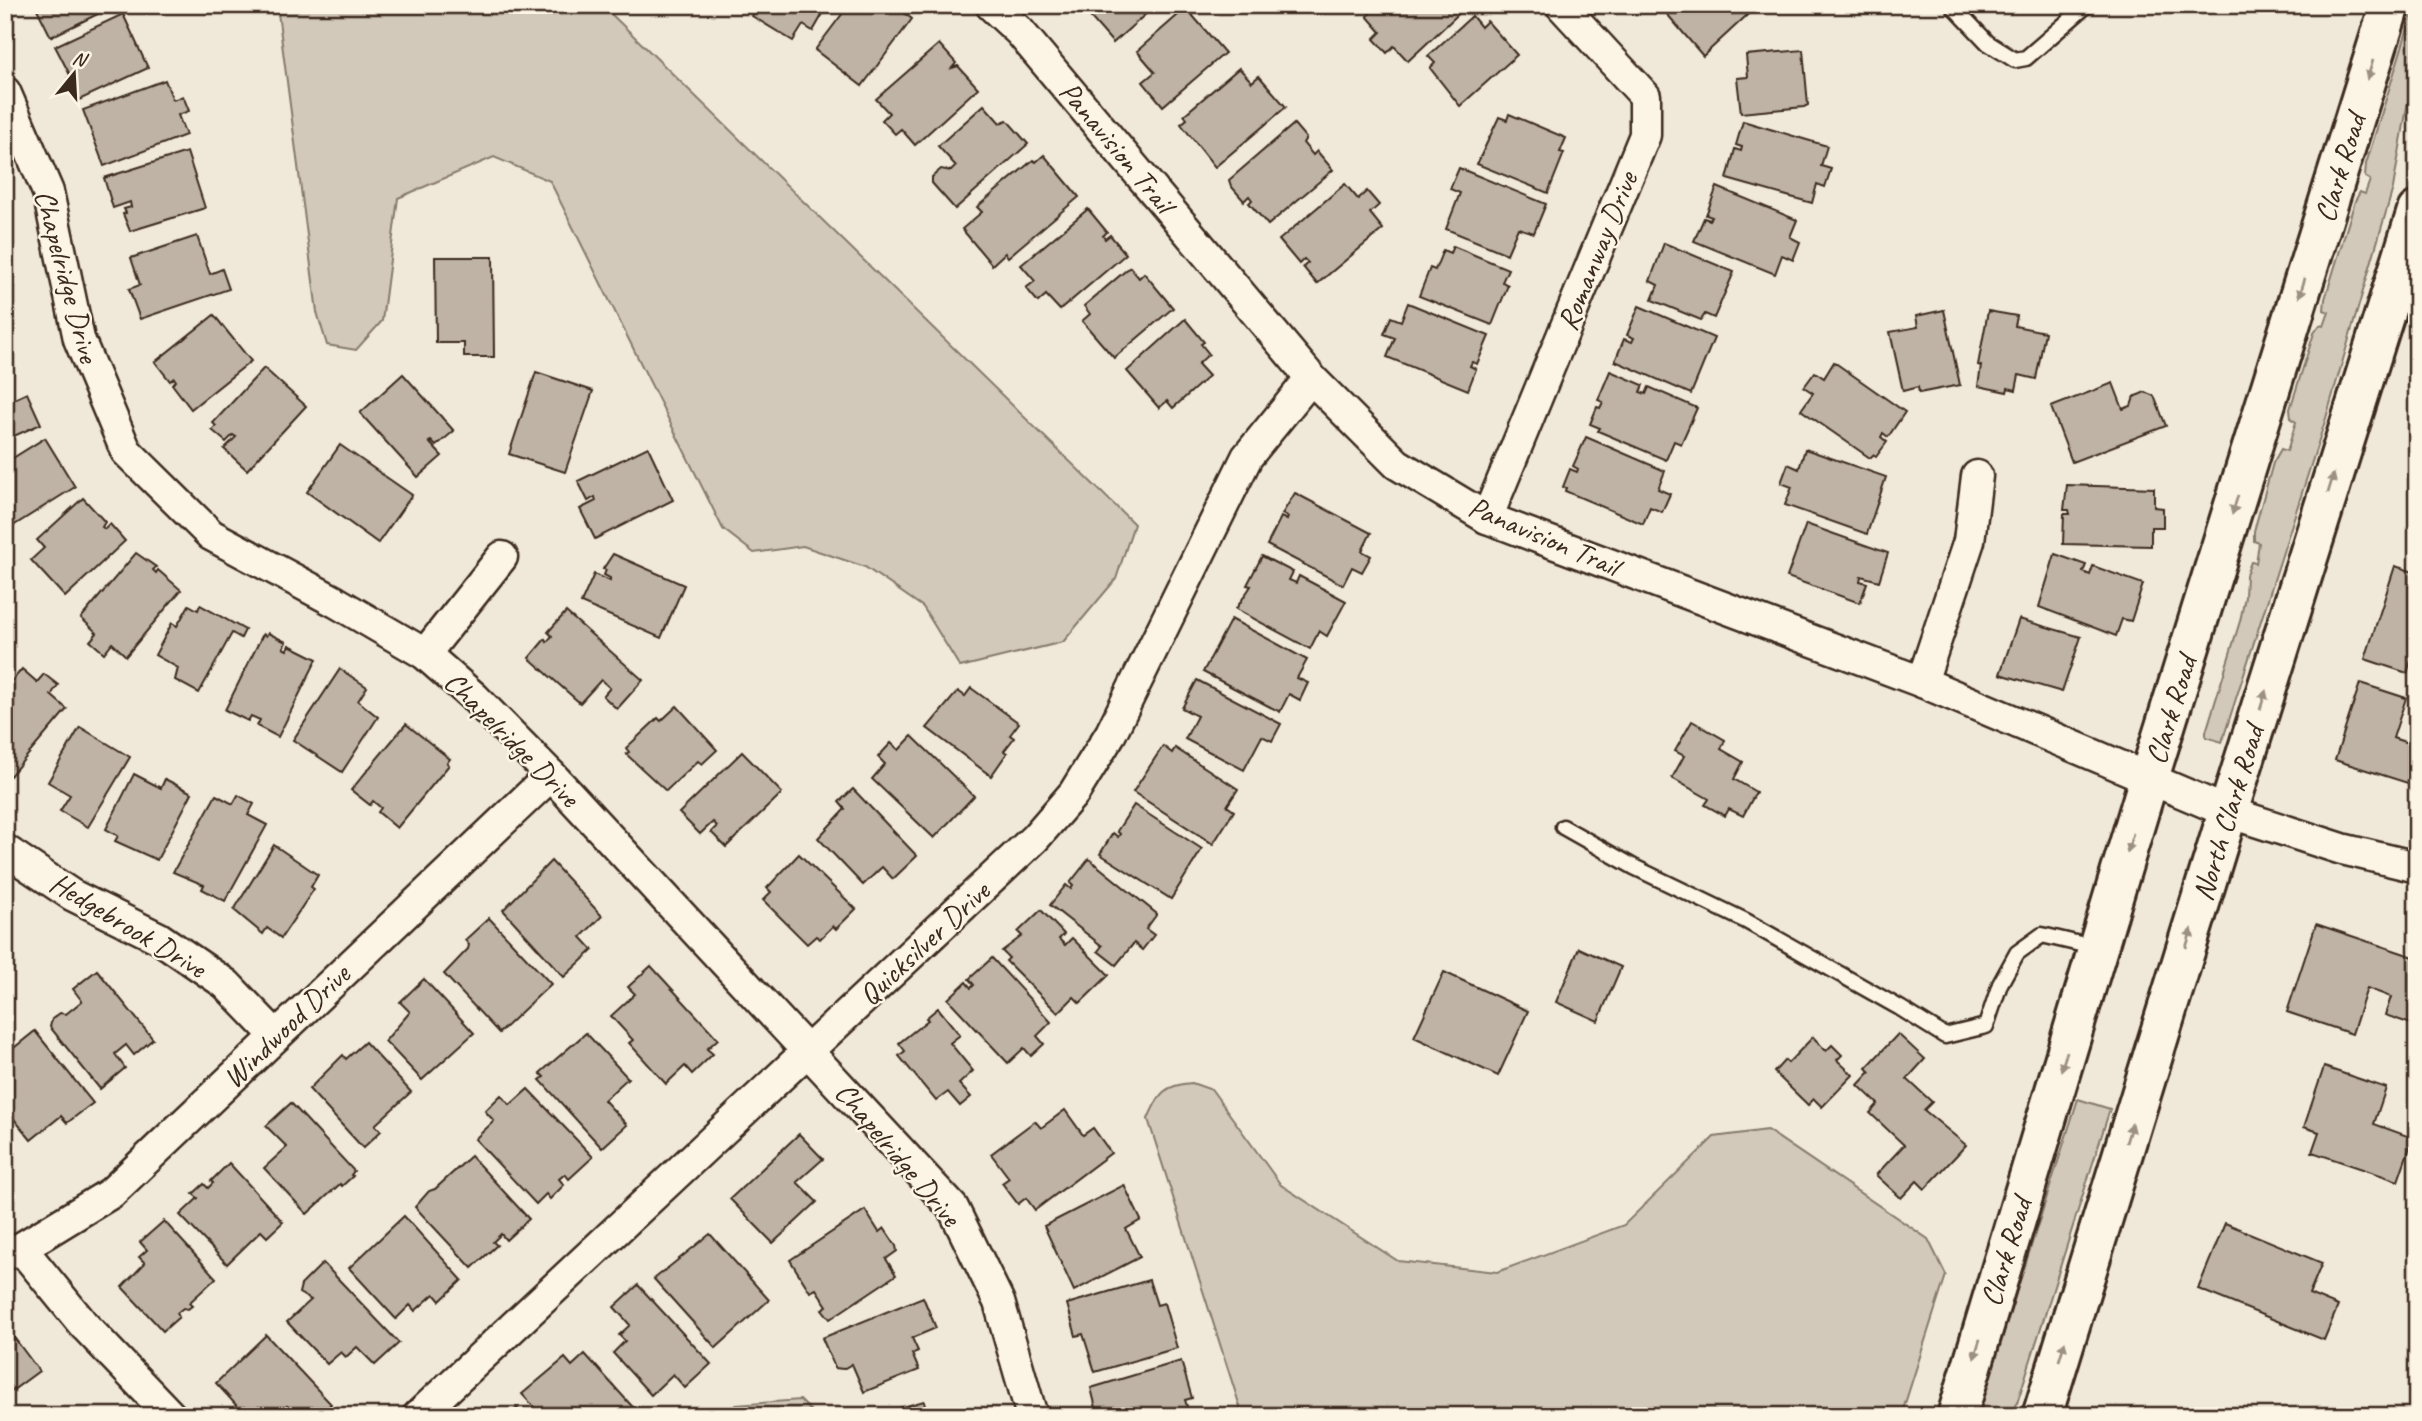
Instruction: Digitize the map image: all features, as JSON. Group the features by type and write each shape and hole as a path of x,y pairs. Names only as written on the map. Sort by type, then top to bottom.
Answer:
{"main road":[{"name":"Clark Road","path":"1957,1416 2097,948 2390,5"},
{"name":"North Clark Road","path":"2042,1416 2417,211"}],"street":[{"name":"Panavision Trail","path":"991,5 1020,32 1311,378 1397,464 1487,518 1922,682 2228,812 2342,849 2417,867"},
{"name":"Romanway Drive","path":"1487,518 1646,135 1644,96 1561,5"},
{"name":"Chapelridge Drive","path":"5,92 48,192 79,340 126,451 211,535 337,602 425,654 475,698 551,775 953,1208 999,1302 1032,1416"},
{"name":"Quicksilver Drive","path":"418,1416 1035,838 1074,793 1111,733 1247,457 1311,378"},
{"path":"1922,682 1969,541 1977,476"},
{"path":"425,654 502,557"},
{"name":"Windwood Drive","path":"13,1252 111,1193 551,775"},
{"name":"Hedgebrook Drive","path":"5,850 72,895 159,938 182,953 226,984 276,1036"},
{"path":"13,1252 171,1416"}],"lane":[{"path":"1952,5 1988,43 2015,60 2026,58 2087,5"},
{"path":"1563,827 1634,867 1746,921 1945,1036 1986,1026 2000,984 2017,953 2042,935 2097,948"}],"shaded area":[{"path":"277,5 602,5 1134,524 1116,579 1063,642 960,667 923,607 865,567 803,546 754,553 723,529 550,181 494,157 398,198 382,321 356,350 327,345 317,312"},
{"path":"2415,5 2417,71 2407,107 2393,188 2326,418 2222,742 2206,737 2206,732 2240,621 2246,575 2251,562 2256,563 2259,543 2254,541 2254,531 2273,463 2281,449 2287,451 2296,422 2291,419 2290,409 2314,333 2320,325 2324,326 2329,312 2324,310 2325,299 2355,201 2360,192 2365,194 2370,180 2365,177 2366,164"},
{"path":"1192,1083 1212,1090 1281,1185 1398,1261 1497,1272 1624,1225 1714,1137 1767,1130 1928,1239 1946,1275 1901,1416 1243,1416 1148,1119 1164,1092 1175,1086"},
{"path":"2078,1099 2110,1109 2013,1416 1977,1416"},
{"path":"800,1400 816,1416 726,1416 736,1405"}],"building":[{"path":"35,5 116,5 51,37"},
{"path":"759,5 828,5 813,31 803,25 793,41 752,16"},
{"path":"849,5 894,5 912,19 862,86 815,50"},
{"path":"1085,5 1156,5 1113,43 1085,11 1088,9"},
{"path":"1379,5 1468,5 1408,61 1394,46 1387,53 1374,39 1381,32 1367,16"},
{"path":"1671,5 1758,5 1703,56 1667,14 1674,8"},
{"path":"1186,8 1225,53 1163,106 1143,82 1155,72 1137,51"},
{"path":"123,14 148,68 79,100 55,46"},
{"path":"1472,16 1481,27 1487,21 1517,55 1460,106 1430,68 1435,63 1428,56"},
{"path":"939,44 956,63 952,68 958,66 978,88 915,145 901,129 895,134 882,120 889,113 876,99"},
{"path":"1803,50 1808,105 1741,113 1737,78 1748,77 1746,55"},
{"path":"1239,68 1252,82 1259,76 1286,107 1215,167 1181,124 1187,119 1184,115"},
{"path":"165,80 173,100 183,96 189,111 178,115 186,135 104,166 83,110"},
{"path":"984,105 1000,123 1007,120 1028,144 955,209 932,183 932,177 941,169 951,171 956,166 938,146"},
{"path":"1509,114 1566,138 1560,152 1564,153 1548,193 1477,164 1499,117 1507,120"},
{"path":"1743,121 1827,146 1821,166 1831,169 1825,187 1817,184 1812,203 1727,179 1735,149 1741,151 1742,147 1736,145"},
{"path":"1294,124 1306,138 1303,143 1313,155 1317,151 1333,170 1268,225 1249,203 1252,200 1249,196 1244,201 1229,180"},
{"path":"187,152 205,208 130,231 123,214 126,213 124,209 131,207 130,202 113,208 104,178"},
{"path":"1044,155 1079,197 1008,257 1005,253 992,265 962,229 982,212 977,207 1033,160 1036,162"},
{"path":"1459,168 1546,204 1534,233 1518,228 1507,254 1446,229 1460,193 1450,189"},
{"path":"1345,184 1358,199 1367,191 1379,205 1370,213 1383,229 1317,284 1303,267 1308,263 1304,259 1299,264 1279,240"},
{"path":"1717,187 1797,220 1790,237 1800,242 1793,260 1782,255 1775,274 1694,241 1704,218 1710,220 1712,217 1706,215"},
{"path":"1088,209 1107,232 1103,236 1105,239 1110,235 1126,254 1060,310 1046,295 1038,302 1026,288 1035,281 1021,265"},
{"path":"197,236 210,274 222,269 229,289 140,319 129,289 140,285 131,258"},
{"path":"1664,243 1734,272 1714,318 1705,314 1701,320 1652,300 1658,285 1650,281"},
{"path":"1453,246 1508,269 1502,282 1508,285 1492,325 1419,296 1430,268 1435,270 1443,250 1450,253"},
{"path":"435,257 493,257 494,357 464,357 464,343 436,343"},
{"path":"1130,267 1139,278 1144,273 1173,308 1114,358 1082,321 1090,314 1084,306"},
{"path":"1408,303 1489,336 1477,364 1472,362 1470,366 1476,369 1468,390 1387,357 1395,338 1384,334 1391,317 1401,321"},
{"path":"1639,306 1714,338 1691,394 1615,361 1624,339 1632,342 1634,338 1627,335"},
{"path":"1944,310 1960,385 1919,393 1918,387 1903,391 1890,332 1918,327 1916,316"},
{"path":"1988,311 2017,316 2015,326 2045,332 2036,379 2019,375 2016,390 2008,388 2007,392 1978,386 1981,366 1978,365"},
{"path":"214,315 251,361 191,409 172,384 176,381 174,378 170,381 155,362"},
{"path":"1185,319 1204,342 1201,344 1209,354 1198,364 1209,376 1173,408 1167,401 1159,408 1127,371"},
{"path":"1834,362 1905,412 1888,437 1883,433 1881,437 1887,442 1876,457 1873,455 1870,458 1801,410 1813,393 1804,387 1815,372 1824,378"},
{"path":"264,368 306,406 247,470 224,449 236,437 233,435 226,442 212,430 216,426 213,423"},
{"path":"1610,371 1643,385 1640,392 1646,394 1649,387 1697,408 1681,444 1674,441 1666,460 1598,431 1600,428 1590,424 1597,407 1600,408 1603,402 1598,400"},
{"path":"536,372 593,391 565,472 509,454"},
{"path":"403,374 454,431 436,446 429,442 442,456 418,477 360,413"},
{"path":"2113,383 2123,409 2131,406 2134,397 2145,392 2154,396 2166,426 2072,462 2051,407"},
{"path":"5,387 12,400 27,393 41,424 5,440"},
{"path":"1586,437 1665,471 1658,489 1670,494 1662,512 1650,507 1643,524 1565,491 1566,488 1563,487 1570,469 1577,472 1578,469 1573,466"},
{"path":"45,438 75,487 5,531 5,463"},
{"path":"340,445 412,495 378,543 307,492"},
{"path":"648,447 673,500 595,539 580,509 596,501 595,497 588,501 578,481"},
{"path":"1805,449 1886,477 1867,534 1785,505 1792,487 1781,483 1788,464 1799,469"},
{"path":"2067,485 2154,488 2154,507 2163,508 2163,527 2151,527 2151,546 2063,544 2064,514 2070,514 2069,510 2064,510"},
{"path":"1295,493 1371,533 1362,551 1371,556 1362,572 1352,567 1343,585 1267,545 1281,517 1287,520 1288,517 1282,514"},
{"path":"83,498 105,522 102,527 105,529 110,524 125,541 65,597 31,560 44,548 37,540"},
{"path":"1806,524 1888,553 1879,581 1861,576 1860,581 1867,583 1860,603 1787,577"},
{"path":"136,553 156,567 153,570 156,573 158,570 181,590 126,656 112,643 104,653 90,641 97,633 81,618"},
{"path":"613,554 684,585 661,638 581,603 594,574 610,581 610,578 604,575 606,570 603,569"},
{"path":"2055,554 2086,565 2083,572 2090,575 2093,566 2143,584 2131,621 2122,619 2116,636 2039,607"},
{"path":"1262,556 1293,572 1289,580 1296,583 1299,576 1346,601 1327,636 1319,631 1310,649 1236,609 1251,586 1247,585"},
{"path":"2395,566 2417,573 2417,642 2407,673 2365,659"},
{"path":"189,605 198,610 200,605 245,630 241,638 232,633 199,693 175,680 178,668 155,655 172,623 177,626"},
{"path":"566,612 643,680 617,709 603,696 610,688 601,680 580,703 529,658 545,639 547,642 552,636 548,632"},
{"path":"1231,619 1307,660 1297,678 1308,683 1300,700 1289,694 1280,712 1203,672"},
{"path":"2019,619 2081,637 2062,692 2000,674"},
{"path":"268,633 286,642 283,648 287,650 289,645 317,659 278,737 257,726 260,720 251,716 248,721 225,710 263,634 266,636"},
{"path":"22,669 37,682 44,674 58,685 51,695 67,709 10,776 5,771 5,689"},
{"path":"340,669 367,687 358,701 378,717 342,772 293,740"},
{"path":"1197,680 1281,724 1272,741 1262,736 1244,770 1185,739 1197,716 1182,708"},
{"path":"2360,683 2406,698 2393,738 2417,746 2417,786 2335,760"},
{"path":"971,688 1019,723 1010,735 1014,738 1004,751 1007,753 991,776 927,728 958,691 965,696"},
{"path":"677,706 717,750 702,764 698,761 666,791 626,754 629,752 626,748 658,718 661,721"},
{"path":"1692,721 1725,740 1721,749 1743,762 1734,779 1756,792 1743,816 1729,809 1725,816 1705,805 1709,799 1672,778 1684,756 1675,751"},
{"path":"406,724 450,759 447,763 449,765 397,828 378,812 381,808 373,801 370,805 351,790"},
{"path":"80,727 130,757 88,827 60,811 70,795 48,782"},
{"path":"912,736 974,796 934,838 872,779 885,764 878,757 891,743 899,750"},
{"path":"1163,746 1172,753 1175,748 1238,789 1227,806 1234,811 1213,844 1133,792"},
{"path":"742,752 782,793 726,847 711,832 717,826 713,822 700,834 679,813"},
{"path":"134,774 161,788 165,779 192,793 157,860 115,841 118,836 106,829"},
{"path":"853,789 917,856 893,879 882,867 863,885 818,838 845,809 839,802"},
{"path":"216,795 233,804 238,795 254,804 248,815 267,825 225,901 202,889 204,885 173,872"},
{"path":"1134,805 1202,849 1171,899 1100,854 1113,833 1118,837 1120,834 1117,831"},
{"path":"274,845 318,875 311,887 314,889 281,938 267,928 263,934 234,910"},
{"path":"799,854 856,909 836,929 833,926 820,939 816,936 807,944 763,900 771,892 767,888"},
{"path":"1089,859 1157,914 1146,929 1154,935 1142,950 1134,943 1116,965 1098,951 1102,946 1050,905 1066,885 1071,889 1073,886 1070,883"},
{"path":"551,861 602,916 581,937 593,950 564,977 503,910"},
{"path":"1041,910 1064,934 1059,939 1065,945 1072,938 1109,975 1080,1003 1074,997 1058,1013 1006,961 1009,958 1002,951 1022,936 1018,932"},
{"path":"489,918 551,984 499,1033 444,974 468,949 469,945 465,940"},
{"path":"2316,924 2417,958 2417,1026 2385,1015 2391,997 2367,988 2352,1034 2287,1012"},
{"path":"1579,948 1621,967 1598,1021 1556,1002"},
{"path":"992,958 1051,1022 1037,1036 1044,1044 1031,1056 1024,1048 1008,1063 948,999 966,982 971,988 974,985 969,979"},
{"path":"651,966 718,1039 707,1049 713,1054 692,1074 685,1066 666,1084 629,1043 633,1040 611,1016 635,994 628,987"},
{"path":"97,970 153,1039 134,1055 126,1045 115,1054 125,1068 100,1089 50,1027 52,1019 60,1013 66,1014 82,1001 73,989"},
{"path":"1444,972 1528,1011 1498,1076 1414,1037"},
{"path":"424,979 474,1033 422,1080 385,1041 410,1012 400,1002"},
{"path":"938,1008 960,1035 950,1043 973,1071 959,1084 971,1097 960,1106 948,1092 936,1101 899,1056 905,1051 899,1043 928,1020 926,1018"},
{"path":"35,1031 93,1103 67,1123 61,1116 31,1140 5,1108 5,1055"},
{"path":"586,1033 628,1078 604,1100 627,1125 602,1148 540,1080 544,1077 540,1073"},
{"path":"1898,1034 1925,1059 1907,1079 1932,1102 1924,1110 1966,1145 1925,1189 1917,1181 1901,1198 1876,1175 1904,1145 1870,1113 1878,1104 1858,1085 1870,1072 1866,1068"},
{"path":"1813,1037 1826,1051 1832,1045 1842,1055 1837,1060 1853,1075 1822,1107 1814,1099 1808,1105 1774,1072 1785,1060 1788,1063"},
{"path":"365,1042 411,1092 375,1125 381,1131 363,1148 309,1089 343,1055 346,1059"},
{"path":"2324,1067 2386,1088 2374,1124 2413,1138 2398,1181 2312,1152 2319,1132 2304,1127"},
{"path":"528,1089 593,1157 569,1179 565,1174 559,1179 564,1185 550,1199 546,1194 536,1204 475,1139 494,1121 485,1111 501,1095 510,1105"},
{"path":"291,1103 354,1171 351,1175 353,1176 342,1186 340,1184 307,1214 264,1168 287,1147 266,1126"},
{"path":"1065,1110 1083,1135 1093,1128 1111,1153 1035,1210 1026,1198 1018,1204 1002,1183 1009,1178 991,1154 1035,1121 1041,1128"},
{"path":"799,1134 823,1159 797,1182 817,1202 773,1243 730,1199"},
{"path":"471,1156 529,1219 506,1240 501,1234 493,1242 497,1245 472,1268 415,1207 429,1191 435,1189"},
{"path":"229,1163 283,1222 267,1237 261,1231 227,1264 180,1215 198,1198 193,1194 204,1184 208,1188 213,1183 211,1181"},
{"path":"1124,1185 1141,1220 1126,1229 1140,1257 1074,1291 1044,1226"},
{"path":"865,1210 879,1232 884,1228 896,1246 897,1251 886,1259 896,1275 830,1319 822,1309 827,1306 816,1289 810,1292 790,1260"},
{"path":"404,1216 462,1280 440,1301 434,1294 415,1311 410,1305 396,1319 349,1268"},
{"path":"164,1221 216,1278 189,1303 192,1306 177,1313 179,1317 163,1331 122,1287 145,1263 139,1257 147,1250 140,1242"},
{"path":"2225,1223 2322,1263 2309,1294 2338,1306 2324,1340 2198,1289"},
{"path":"710,1234 769,1300 716,1348 654,1279"},
{"path":"323,1263 399,1343 375,1365 357,1347 346,1357 341,1352 327,1364 287,1322 311,1300 299,1293 301,1285"},
{"path":"1149,1280 1157,1305 1164,1303 1177,1348 1095,1372 1083,1334 1076,1336 1067,1304"},
{"path":"638,1285 711,1364 685,1388 673,1374 651,1395 613,1353 625,1341 619,1335 630,1325 614,1307"},
{"path":"923,1297 936,1328 912,1338 918,1351 912,1354 919,1370 864,1392 852,1364 843,1369 835,1368 822,1338"},
{"path":"7,1328 39,1371 5,1396 5,1329"},
{"path":"266,1335 331,1404 319,1416 296,1416 287,1406 277,1416 246,1416 216,1383"},
{"path":"585,1354 639,1414 637,1416 542,1416 522,1394 565,1358 572,1366"},
{"path":"1181,1361 1192,1398 1185,1400 1190,1416 1098,1416 1091,1388"},
{"path":"924,1401 926,1411 936,1409 938,1416 870,1416"},
{"path":"517,1408 524,1416 508,1416"}]}
